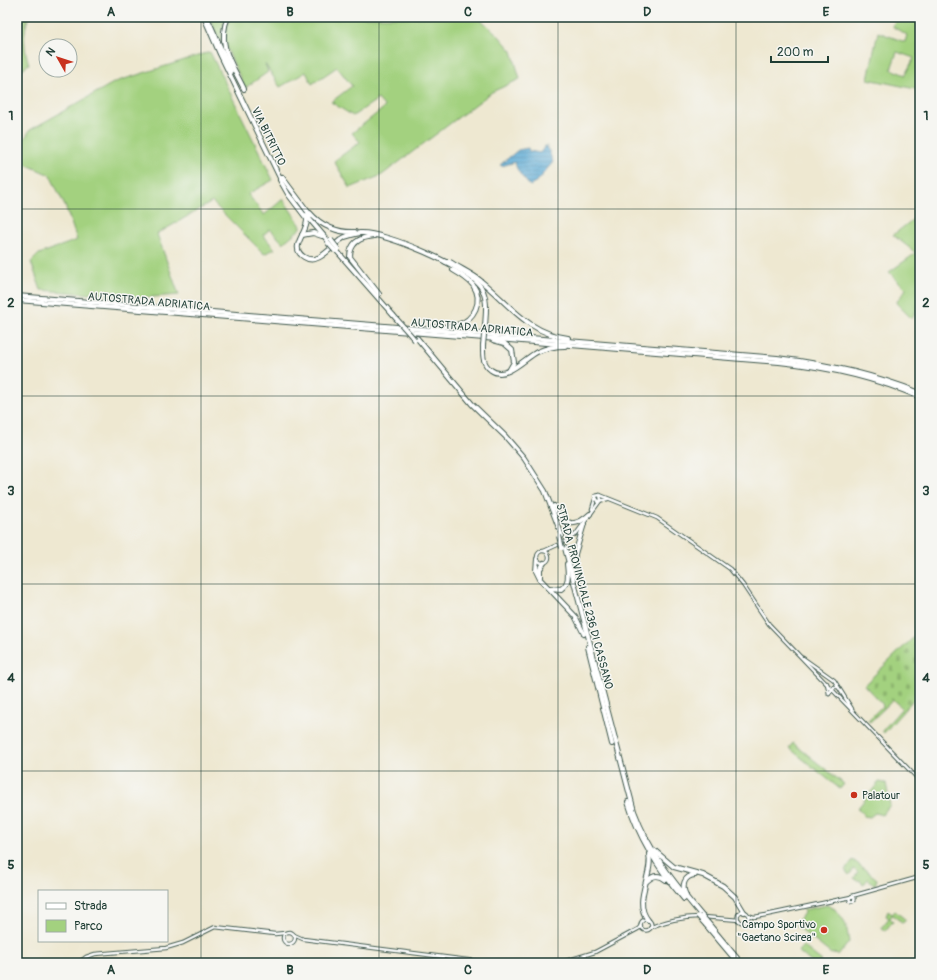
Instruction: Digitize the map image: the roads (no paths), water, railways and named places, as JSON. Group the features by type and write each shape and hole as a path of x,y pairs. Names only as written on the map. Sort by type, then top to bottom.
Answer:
{"highway":[{"name":"VIA BITRITTO","path":"206,17 275,164 292,192 329,242"},
{"name":"VIA BITRITTO","path":"206,17 217,48 280,180 296,202 336,250"},
{"path":"228,17 223,35 224,46 244,89"},
{"path":"280,180 306,220 307,227 298,244 300,253 308,260 313,260 320,257 346,237 364,233 383,236"},
{"path":"292,192 313,216 325,225 338,230 372,232 441,261 468,276 480,287 485,296 484,359 487,367 497,373 505,372 533,354 552,347 628,349"},
{"path":"302,236 309,233 316,233 329,242"},
{"path":"378,294 352,263 350,253 353,246 361,238 383,236"},
{"name":"STRADA PROVINCIALE 236 DI CASSANO","path":"336,250 378,294 394,314"},
{"name":"STRADA PROVINCIALE 236 DI CASSANO","path":"336,250 472,404 519,451 545,491 564,548 627,790 648,851 666,878 741,963"},
{"path":"396,327 451,327 466,322 472,316 478,304 476,290 466,279 441,261"},
{"path":"441,261 450,262 474,276 518,316 534,327 564,338 605,344"},
{"name":"AUTOSTRADA ADRIATICA","path":"17,296 814,362 872,376 920,393"},
{"name":"AUTOSTRADA ADRIATICA","path":"17,300 628,349 808,365 852,373 896,387 920,397"},
{"path":"453,335 498,341 507,344 514,353 515,358 513,366 505,372"},
{"name":"STRADA PROVINCIALE 236 DI CASSANO","path":"416,339 471,406 507,442 528,467 548,504 560,536"},
{"path":"545,491 557,511 566,522 578,523 591,513"},
{"path":"576,592 574,567 575,554 584,524"},
{"name":"STRADA PROVINCIALE 236 DI CASSANO","path":"564,548 584,634 589,645"},
{"path":"537,559 536,570 540,579 575,616 584,634"},
{"path":"540,579 540,569 544,563"},
{"path":"547,587 556,590 564,587 568,579 567,564"},
{"path":"644,840 669,864 712,879 730,892 737,900 741,912"},
{"name":"STRADA PROVINCIALE 236 DI CASSANO","path":"644,840 665,871 700,916"},
{"path":"643,921 643,898 650,868 648,851"},
{"path":"700,916 683,887 689,876 703,875"},
{"path":"646,883 651,877 662,877 686,901"},
{"path":"644,915 649,921"},
{"name":"STRADA PROVINCIALE 236 DI CASSANO","path":"707,924 738,963"}],"main road":[{"path":"591,513 595,499 597,495 600,495"},
{"path":"600,495 659,519 723,564 743,585 769,624 920,781"},
{"path":"555,547 549,556 549,559 544,563 541,563 537,559 539,553 555,547 571,538 584,524 600,500 600,495"},
{"path":"595,499 610,499"},
{"path":"544,551 549,556"},
{"path":"801,657 828,675 840,687 853,712"},
{"path":"827,683 829,694 834,687 840,687"},
{"path":"638,929 648,930 658,924 697,917 735,919 743,923 754,917 853,897 920,877"},
{"path":"741,912 754,917"},
{"path":"735,919 741,912"},
{"path":"739,920 741,912"},
{"path":"748,915 748,920"},
{"path":"559,963 588,955 638,929 643,921 658,924"},
{"path":"649,921 650,928"},
{"path":"78,963 94,954 176,946 215,927 275,934 289,932 303,939 491,963"},
{"path":"283,937 285,933"},
{"path":"275,934 283,937 286,944 303,939"},
{"path":"294,935 294,941"}],"water":[{"path":"545,146 547,146 553,162 542,177 530,186 519,172 515,162 502,166 500,165 518,150 528,148 529,151 540,153"}],"place":[{"name":"Palatour","path":"854,795"},
{"name":"Campo Sportivo \"Gaetano Scirea\"","path":"824,930"}]}
